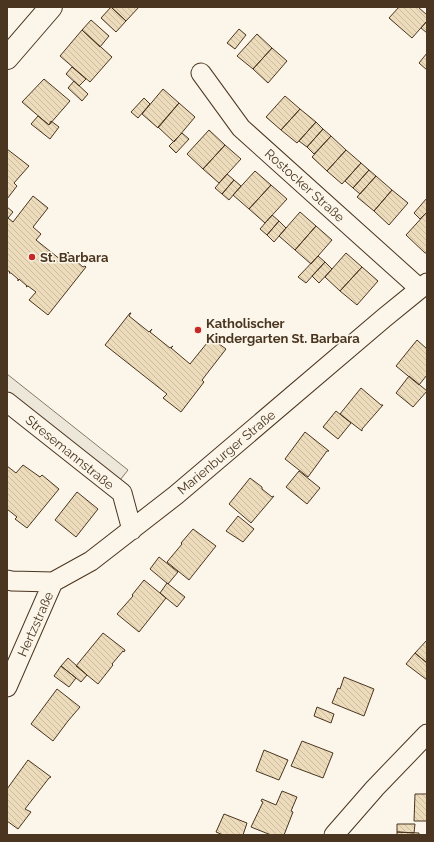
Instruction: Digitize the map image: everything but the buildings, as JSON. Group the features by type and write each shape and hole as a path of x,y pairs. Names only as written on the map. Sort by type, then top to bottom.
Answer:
{"street":[{"path":"7,58 51,7"},
{"name":"Rostocker Straße","path":"201,73 242,128 423,285"},
{"name":"Marienburger Straße","path":"7,580 12,582 53,582 90,561 176,495 423,285"},
{"name":"Stresemannstraße","path":"7,402 122,494 132,530"},
{"name":"Hertzstraße","path":"7,687 53,582"},
{"path":"334,835 375,788 427,734"}],"shaded area":[{"path":"7,374 128,470 109,494 7,413"}],"place":[{"name":"St. Barbara","path":"32,257"},
{"name":"Katholischer Kindergarten St. Barbara","path":"198,330"}]}
